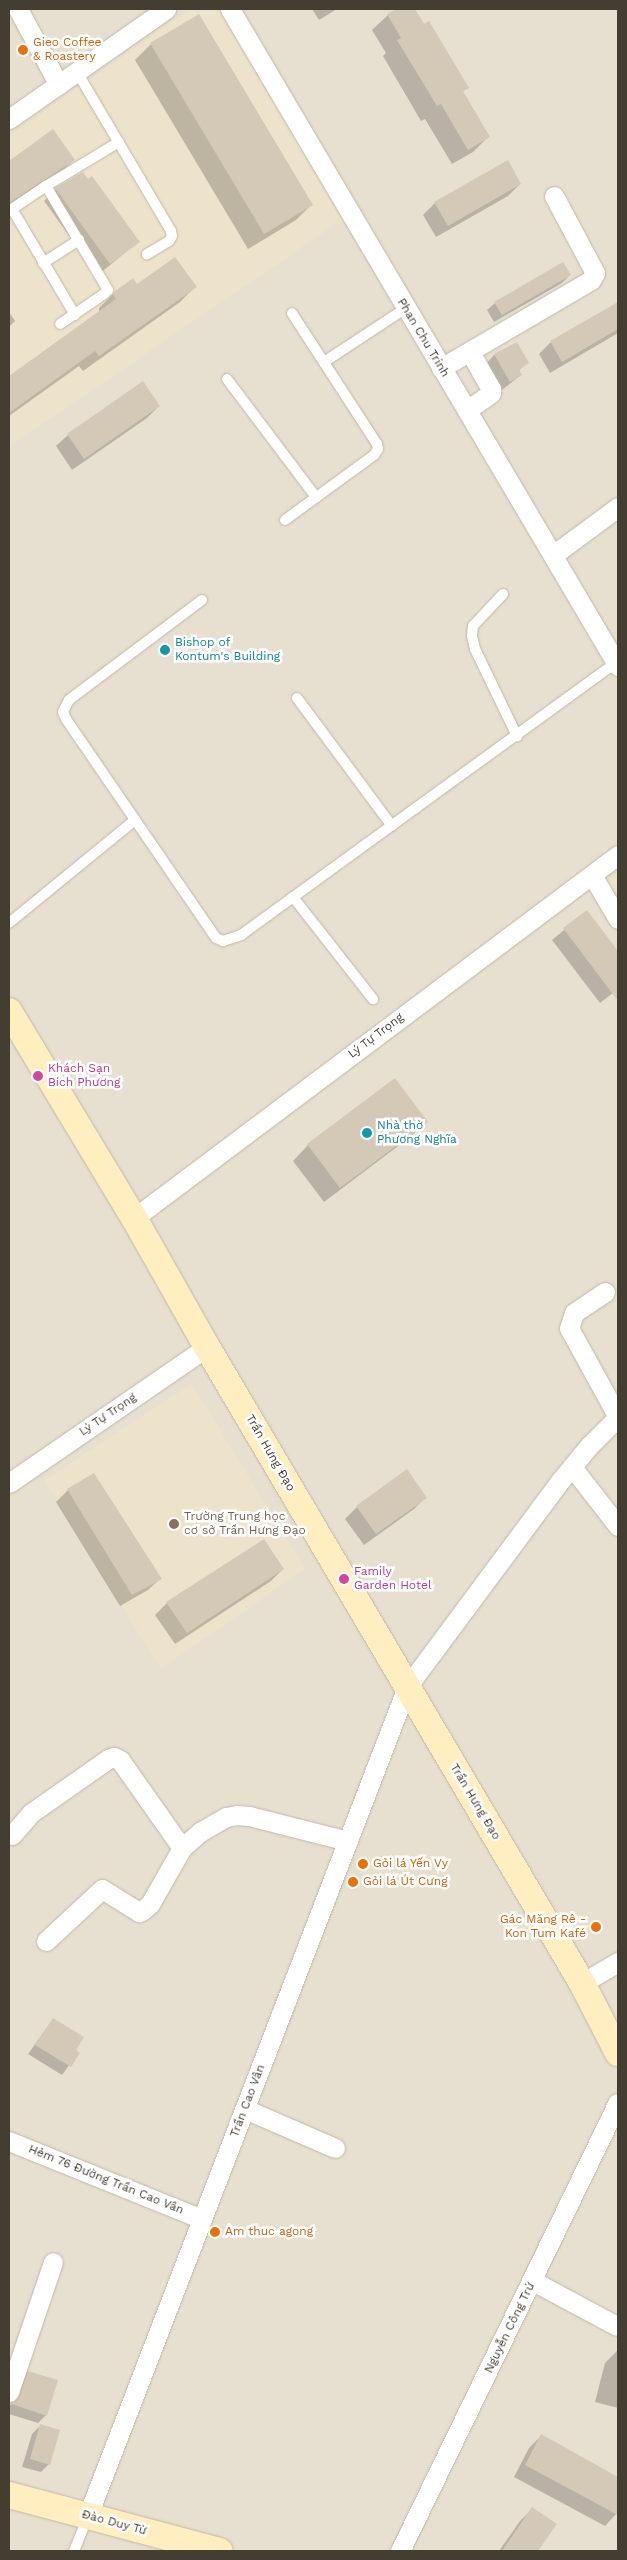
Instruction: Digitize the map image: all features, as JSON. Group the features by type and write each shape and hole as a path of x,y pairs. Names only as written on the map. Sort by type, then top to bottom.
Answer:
{"street":[{"path":"18,9 58,85"},
{"path":"9,120 166,9"},
{"name":"Phan Chu Trinh","path":"230,9 441,368 554,555 617,665"},
{"path":"441,368 591,280 596,273 554,196"},
{"path":"466,410 491,393 491,389 470,352"},
{"path":"554,555 618,507"},
{"name":"Lý Tự Trọng","path":"134,1218 618,855"},
{"path":"592,875 618,919"},
{"name":"Trần Hưng Đạo","path":"9,1011 134,1218 582,1983 618,2053"},
{"path":"605,1292 574,1313 569,1328 618,1417"},
{"name":"Lý Tự Trọng","path":"11,1476 208,1347"},
{"name":"Trần Cao Vân","path":"88,2516 407,1687 572,1467 618,1417"},
{"path":"572,1467 618,1526"},
{"path":"12,1836 31,1813 108,1759 114,1757 120,1760 182,1848"},
{"path":"46,1941 102,1889 139,1912 143,1910 150,1904 182,1848 200,1832 226,1817 237,1815 348,1841"},
{"path":"582,1983 618,1962"},
{"name":"Nguyễn Công Trứ","path":"400,2551 618,2103"},
{"path":"245,2109 335,2148"},
{"name":"Hẻm 76 Đường Trần Cao Vân","path":"9,2141 202,2219"},
{"path":"9,2392 53,2262"},
{"path":"533,2281 617,2326"},
{"name":"Đào Duy Từ","path":"9,2495 220,2551"}],"lane":[{"path":"77,72 172,236 147,254"},
{"path":"75,315 12,210 46,186 118,142"},
{"path":"46,186 108,290 60,324"},
{"path":"43,263 79,240"},
{"path":"324,362 406,308"},
{"path":"285,520 374,455 378,449 377,444 292,313"},
{"path":"227,379 316,497"},
{"path":"502,594 473,626 472,636 475,649 517,736"},
{"path":"202,600 65,705 63,712 216,938 223,941 241,935 617,665"},
{"path":"297,698 392,826"},
{"path":"9,923 135,820"},
{"path":"293,897 373,999"},
{"path":"74,2551 88,2516"}],"shaded area":[{"path":"9,9 618,9 618,2551 9,2551"},
{"path":"190,9 229,9 343,219 9,447 9,136"},
{"path":"618,872 618,909 604,884"},
{"name":"Trường Trung học cơ sở Trần Hưng Đạo","path":"192,1384 305,1569 161,1669 44,1480"}],"building":[{"path":"396,9 415,9 424,24 429,21 469,88 463,91 490,137 468,150 441,104 437,106 397,40 401,38 387,14"},
{"path":"199,14 313,205 264,234 150,43"},
{"path":"53,129 75,160 9,203 9,161"},
{"path":"508,160 521,184 448,226 434,202"},
{"path":"83,172 88,179 92,176 140,242 110,264 55,188"},
{"path":"175,257 197,287 99,356 95,351 9,413 9,376 116,299 113,295 115,291 133,278 137,284"},
{"path":"563,262 571,275 502,315 494,302"},
{"path":"618,302 618,329 562,362 550,341"},
{"path":"517,342 529,363 519,369 522,375 510,382 494,354"},
{"path":"143,381 160,406 84,459 67,434"},
{"path":"587,910 618,951 618,1001 563,928"},
{"name":"Nhà thờ Phương Nghĩa","path":"395,1078 428,1122 340,1188 307,1144"},
{"path":"407,1469 427,1498 376,1534 356,1506"},
{"path":"94,1473 162,1579 132,1595 67,1489"},
{"path":"264,1539 284,1569 187,1633 166,1602"},
{"path":"53,2018 84,2037 76,2050 80,2053 71,2067 35,2045"},
{"path":"28,2371 58,2380 47,2416 9,2403 16,2401 19,2396"},
{"path":"40,2424 60,2430 50,2465 30,2459"},
{"path":"541,2434 618,2477 618,2515 525,2465"},
{"path":"532,2507 557,2524 538,2551 502,2551"}],"place":[{"name":"Gieo Coffee & Roastery","path":"23,50"},
{"name":"Bishop of Kontum's Building","path":"165,650"},
{"name":"Khách Sạn Bích Phương","path":"38,1076"},
{"name":"Nhà thờ Phương Nghĩa","path":"367,1133"},
{"name":"Trường Trung học cơ sở Trần Hưng Đạo","path":"174,1524"},
{"name":"Family Garden Hotel","path":"344,1579"},
{"name":"Gỏi lá Yến Vy","path":"363,1864"},
{"name":"Gỏi lá Út Cưng","path":"353,1882"},
{"name":"Gác Măng Rê - Kon Tum Kafé","path":"596,1927"},
{"name":"Am thuc agong","path":"215,2232"}]}
